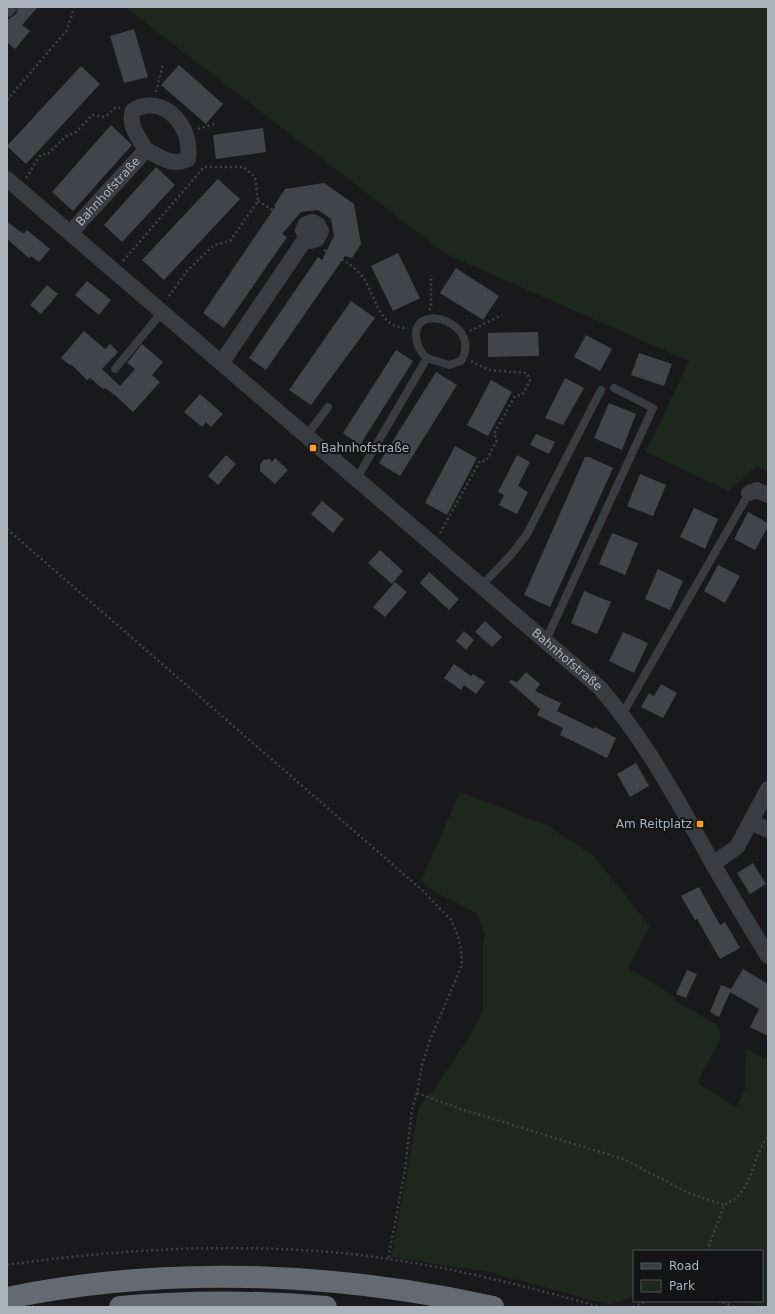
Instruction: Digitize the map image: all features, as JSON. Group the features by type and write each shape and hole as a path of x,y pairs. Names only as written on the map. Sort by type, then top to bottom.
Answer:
{"highway":[{"path":"7,1298 88,1284 142,1280 279,1278 343,1282 405,1290 493,1307"},
{"path":"120,1307 156,1304 296,1304 326,1307"}],"street":[{"path":"133,110 142,106 153,106"},
{"name":"Bahnhofstraße","path":"133,110 131,118 132,126 146,150 172,163 180,163 188,159 190,147 186,133 177,118 166,110 153,106"},
{"name":"Bahnhofstraße","path":"70,232 146,150"},
{"name":"Bahnhofstraße","path":"12,183 599,687 622,713 667,781 713,864 768,956"},
{"path":"222,362 309,235"},
{"path":"749,493 757,490 768,495"},
{"path":"713,864 737,846 768,789"},
{"path":"751,822 768,830"}],"lane":[{"path":"115,369 161,310"},
{"path":"429,317 442,318 460,331 463,335 466,352 461,361 450,365 427,358 422,353 416,340 418,326 429,317"},
{"path":"357,478 427,358"},
{"path":"546,640 653,408 614,388"},
{"path":"482,585 511,555 527,534 601,390"},
{"path":"307,435 328,407"},
{"path":"622,713 749,493"}],"path":[{"path":"7,100 67,30 74,7"},
{"path":"153,106 163,64"},
{"path":"12,183 32,170 35,161 42,154 48,154 66,136 75,133 92,115 105,117 115,108 133,110"},
{"path":"186,133 217,123"},
{"path":"115,271 204,168 244,168 255,177 258,201 230,241 214,245 186,272 161,310"},
{"path":"258,201 299,226 321,248 349,264 360,274 387,323 400,328 418,326 431,307 431,275"},
{"path":"463,335 502,315"},
{"path":"434,544 480,461 486,461 490,454 497,440 494,434 516,396 522,395 530,381 527,373 490,370 463,358"},
{"path":"7,529 423,891 451,920 460,943 462,965 430,1040 422,1065 417,1093 412,1109 405,1169 388,1260"},
{"path":"417,1093 461,1109 622,1159 691,1194 724,1205"},
{"path":"707,1250 724,1205 734,1200 742,1193 759,1148 768,1137"},
{"path":"633,1307 644,1302"},
{"path":"721,1302 736,1307"}],"green space":[{"path":"125,7 768,7 768,471 757,466 729,491 646,452 689,361 446,254"},
{"path":"460,792 546,825 594,856 650,926 628,968 674,996 675,1001 716,1024 721,1037 697,1083 736,1107 745,1089 746,1049 768,1060 768,1307 760,1307 743,1302 763,1302 763,1250 633,1250 633,1297 610,1305 488,1272 391,1257 419,1107 432,1092 469,1038 483,1010 483,944 485,935 477,914 439,894 421,881"}],"building":[{"path":"18,7 38,7 22,25 30,31 15,49 7,42 7,20 16,14"},
{"path":"134,29 148,77 124,83 110,36"},
{"path":"179,65 223,104 206,124 161,85"},
{"path":"81,66 100,84 26,164 7,146"},
{"path":"111,125 132,145 73,211 52,192"},
{"path":"263,128 266,152 216,159 213,135"},
{"path":"156,167 175,185 122,242 104,225"},
{"path":"218,179 240,199 164,280 142,260"},
{"path":"324,183 354,204 361,244 352,258 345,256 266,370 249,358 318,257 322,260 334,236 331,219 318,210 301,212 282,234 287,237 224,328 203,313 275,207 274,206 285,189"},
{"path":"7,222 24,234 27,230 50,249 39,262 31,256 29,258 7,239"},
{"path":"398,253 420,298 393,311 371,266"},
{"path":"456,268 499,296 483,320 440,293"},
{"path":"87,281 111,300 99,315 75,295"},
{"path":"47,285 58,294 41,314 30,305"},
{"path":"351,301 375,318 311,405 289,390"},
{"path":"84,331 105,349 110,344 118,352 102,369 120,386 135,369 127,363 142,344 163,362 152,375 160,382 133,412 116,396 105,388 103,389 90,378 87,380 71,364 70,365 61,358"},
{"path":"538,332 539,356 488,357 488,333"},
{"path":"586,335 612,349 600,371 574,357"},
{"path":"396,350 413,361 360,445 343,433"},
{"path":"639,353 672,364 664,386 631,375"},
{"path":"436,372 457,385 400,476 379,463"},
{"path":"565,378 584,388 563,425 545,418"},
{"path":"491,380 512,392 488,436 467,425"},
{"path":"200,394 223,414 211,427 206,422 202,427 184,412"},
{"path":"609,403 636,414 622,450 594,438"},
{"path":"536,434 555,442 549,454 530,445"},
{"path":"455,446 477,458 447,515 425,503"},
{"path":"226,455 236,464 218,485 208,476"},
{"path":"517,455 530,462 518,486 528,492 517,514 499,505 504,495 498,492"},
{"path":"585,457 589,457 613,468 550,607 524,595"},
{"path":"275,458 288,470 275,484 260,471 260,465 263,460 270,459 272,462"},
{"path":"640,474 666,485 653,516 627,506"},
{"path":"322,501 344,519 333,533 311,514"},
{"path":"694,508 718,519 705,549 680,537"},
{"path":"748,512 768,523 768,527 755,550 734,539"},
{"path":"612,533 638,543 625,575 599,564"},
{"path":"380,550 403,571 392,584 368,563"},
{"path":"718,565 740,576 725,603 704,591"},
{"path":"658,569 683,581 670,610 645,599"},
{"path":"429,572 459,599 449,610 420,583"},
{"path":"395,582 407,592 385,617 373,607"},
{"path":"584,591 611,602 597,634 571,623"},
{"path":"485,621 502,637 492,647 475,632"},
{"path":"464,631 474,640 466,650 456,641"},
{"path":"623,632 648,643 634,673 609,661"},
{"path":"454,664 471,676 473,674 485,682 476,694 464,685 461,690 444,678"},
{"path":"526,672 540,684 535,691 561,703 557,711 594,729 595,727 616,738 607,758 560,735 563,728 537,715 540,709 509,682 511,680 517,682"},
{"path":"661,684 677,693 663,718 641,707 649,693 654,696"},
{"path":"636,763 649,786 630,797 617,774"},
{"path":"753,863 766,884 750,894 737,873"},
{"path":"699,887 720,925 725,922 740,948 720,959 697,919 695,920 681,896"},
{"path":"743,969 768,984 768,1036 750,1027 759,1009 730,992 719,1017 710,1012 721,985 731,989"},
{"path":"687,970 697,974 686,998 676,994"}],"place":[{"name":"Bahnhofstraße","path":"313,448"},
{"name":"Am Reitplatz","path":"700,824"}]}
